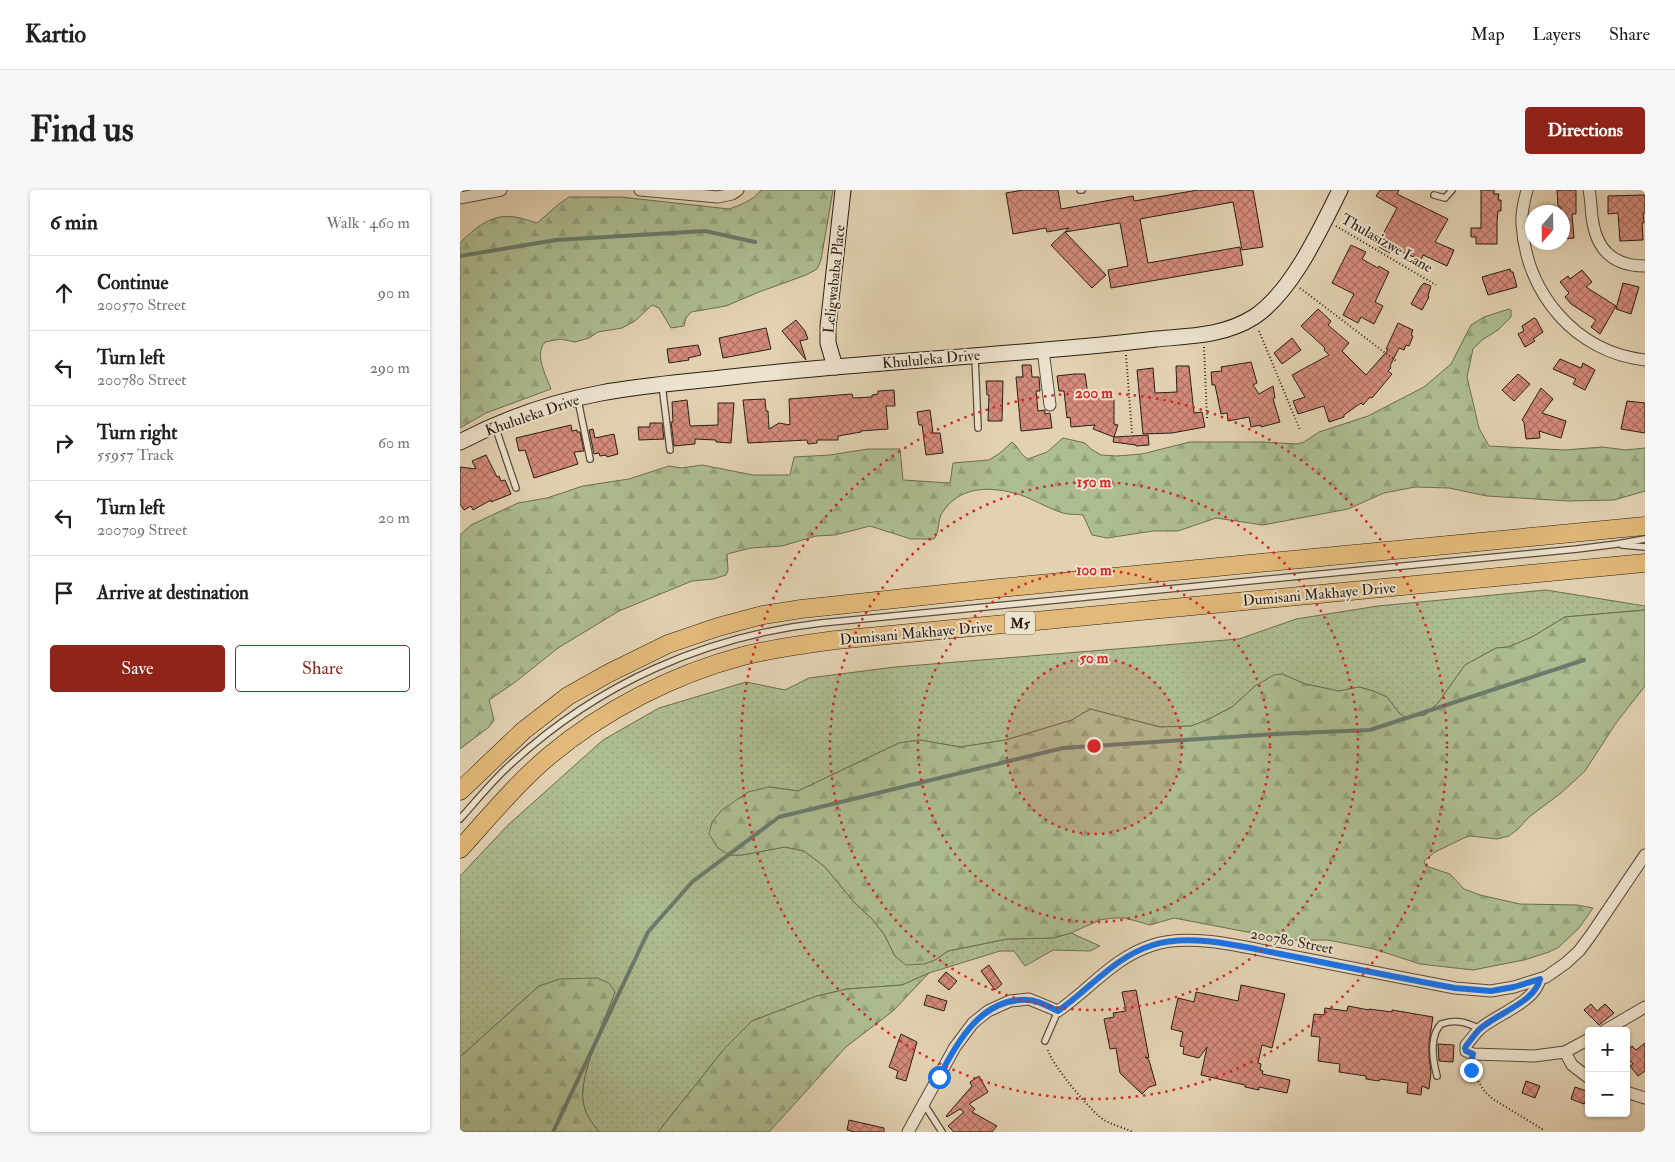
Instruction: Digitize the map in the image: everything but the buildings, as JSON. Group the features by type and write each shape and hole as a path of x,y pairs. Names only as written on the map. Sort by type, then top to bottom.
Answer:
{"main road":[{"path":"460,791 523,731 568,696 609,672 668,644 718,627 763,615 801,608 999,588 1645,526"},
{"name":"Dumisani Makhaye Drive","path":"460,849 508,795 549,757 584,731 666,683 693,672 744,656 790,646 836,640 1645,563"}],"street":[{"path":"460,198 501,190"},
{"path":"640,190 718,197 732,194 738,190"},
{"name":"Leligwababa Place","path":"835,367 828,343 828,327 843,190"},
{"name":"Khululeka Drive","path":"460,442 495,426 543,408 602,393 835,367 1204,335 1234,327 1253,317 1271,304 1290,281 1326,220 1340,190"},
{"path":"1527,190 1522,223 1530,265 1534,278 1554,310 1574,330 1591,342 1614,353 1645,360"},
{"path":"1589,190 1594,231 1604,252 1624,264 1645,266"},
{"path":"1043,350 1050,405"},
{"name":"200780 Street","path":"1058,1011 1127,956 1153,944 1170,941 1193,940 1241,947 1455,988 1491,991 1514,987 1540,979 1566,963 1579,951 1645,855"},
{"path":"1540,979 1536,990 1480,1029 1465,1048 1466,1051 1473,1054 1534,1056 1565,1052 1585,1041"},
{"path":"908,1132 955,1046 974,1023 988,1011 1010,1001 1030,1000 1058,1011"},
{"path":"1611,1027 1645,1007"},
{"path":"1565,1052 1572,1065 1585,1075"},
{"path":"1630,1093 1645,1098"}],"lane":[{"path":"1434,195 1445,198 1452,190"},
{"path":"974,355 978,428"},
{"path":"662,385 670,450"},
{"path":"578,398 590,459"},
{"path":"495,426 516,488"},
{"path":"460,819 511,764 556,726 596,699 644,672 675,659 740,637 821,623 1617,544 1645,539"},
{"path":"1617,544 1645,547"},
{"name":"200780 Street","path":"1045,1041 1058,1011"},
{"path":"1437,1076 1434,1052 1436,1033 1441,1024 1452,1021 1467,1022 1480,1029"},
{"path":"924,1104 942,1132"}],"path":[{"name":"Thulasizwe Lane","path":"1326,220 1436,285"},
{"path":"1290,281 1396,361"},
{"path":"1253,317 1300,430"},
{"path":"1204,335 1207,418"},
{"path":"1125,343 1132,433"},
{"path":"1045,1041 1050,1056 1068,1083 1103,1119 1133,1132"},
{"path":"1473,1054 1471,1070 1485,1092 1505,1107 1542,1128 1541,1132"}],"green space":[{"path":"761,190 833,190 821,260 817,269 726,306 691,312 686,318 684,326 671,328 659,308 652,305 635,321 622,328 598,332 589,338 575,342 560,339 545,342 542,347 541,359 551,389 486,413 460,428 460,243 472,232 484,223 499,217 515,217 537,223 569,197 621,197 729,209 751,199"},
{"path":"1511,310 1511,317 1498,330 1482,340 1473,349 1467,377 1479,428 1489,446 1565,450 1602,447 1626,450 1645,448 1645,491 1614,500 1569,501 1487,496 1449,488 1415,487 1384,493 1348,509 1263,525 1216,518 1178,531 1153,531 1107,538 1092,535 1083,515 1063,513 1014,493 983,489 965,493 949,504 940,516 934,539 911,539 870,526 835,535 816,536 782,546 751,548 727,554 728,570 726,575 713,579 692,581 619,611 558,648 489,700 494,720 489,727 460,749 460,535 471,525 518,503 547,498 583,486 629,479 669,466 681,468 702,465 753,475 790,475 794,457 830,455 868,449 900,449 903,480 950,483 953,463 989,460 1012,442 1028,459 1047,452 1063,438 1085,443 1101,455 1117,456 1142,454 1190,442 1297,444 1304,442 1319,432 1368,416 1424,387 1451,364 1471,325 1484,317"},
{"path":"1546,590 1645,606 1645,610 1565,617 1532,637 1508,647 1496,648 1465,665 1438,703 1425,715 1407,718 1400,714 1387,697 1373,691 1359,687 1339,691 1305,684 1282,674 1255,686 1232,707 1191,726 1160,727 1090,709 1072,720 1006,740 960,747 920,740 899,743 798,791 769,787 730,855 742,855 785,847 804,851 825,867 853,901 872,919 884,934 895,956 935,960 948,951 1007,939 1053,938 1071,933 1100,946 1090,951 1053,950 1025,966 1014,951 1000,951 929,973 902,985 847,989 817,996 752,1021 725,1048 658,1132 599,1132 585,1110 583,1090 585,1077 615,992 539,986 460,1057 460,876 508,825 603,740 659,708 746,682 785,690 809,678 895,667 1239,639 1296,619 1378,606"},
{"path":"1645,610 1645,686 1616,723 1585,771 1509,836 1497,839 1470,836 1435,852 1424,861 1426,866 1450,874 1464,889 1480,895 1520,904 1577,905 1593,908 1579,928 1559,947 1524,960 1473,970 1420,964 1374,949 1328,940 1289,940 1174,918 1150,925 1125,918 1112,918 1100,920 1071,933 1053,938 1007,939 948,951 935,960 924,964 906,965 895,956 884,934 872,919 853,901 825,867 804,851 785,847 742,855 730,855 718,848 709,834 712,822 722,810 748,792 769,787 798,791 899,743 920,740 960,747 1006,740 1072,720 1090,709 1160,727 1191,726 1232,707 1255,686 1274,675 1282,674 1305,684 1339,691 1359,687 1387,697 1400,714 1406,717 1425,715 1438,703 1465,665 1496,648 1508,647 1532,637 1565,617"},
{"path":"929,973 893,1011 846,1047 769,1132 658,1132 725,1048 752,1021 817,996 847,989 902,985"},
{"path":"597,978 609,983 615,992 589,1062 583,1090 585,1110 599,1132 460,1132 460,1057 539,986 560,979"}],"waterway":[{"path":"460,256 556,240 705,231 755,242"},
{"path":"553,1132 648,932 692,882 779,817 1063,748 1275,734 1370,730 1584,660"}],"route":[{"path":"939,1077 955,1046 974,1023 988,1011 1010,1001 1030,1000 1058,1011 1127,956 1153,944 1193,940 1241,947 1455,988 1491,991 1514,987 1540,979 1536,990 1480,1029 1466,1046 1466,1051 1473,1054 1471,1070"}]}
